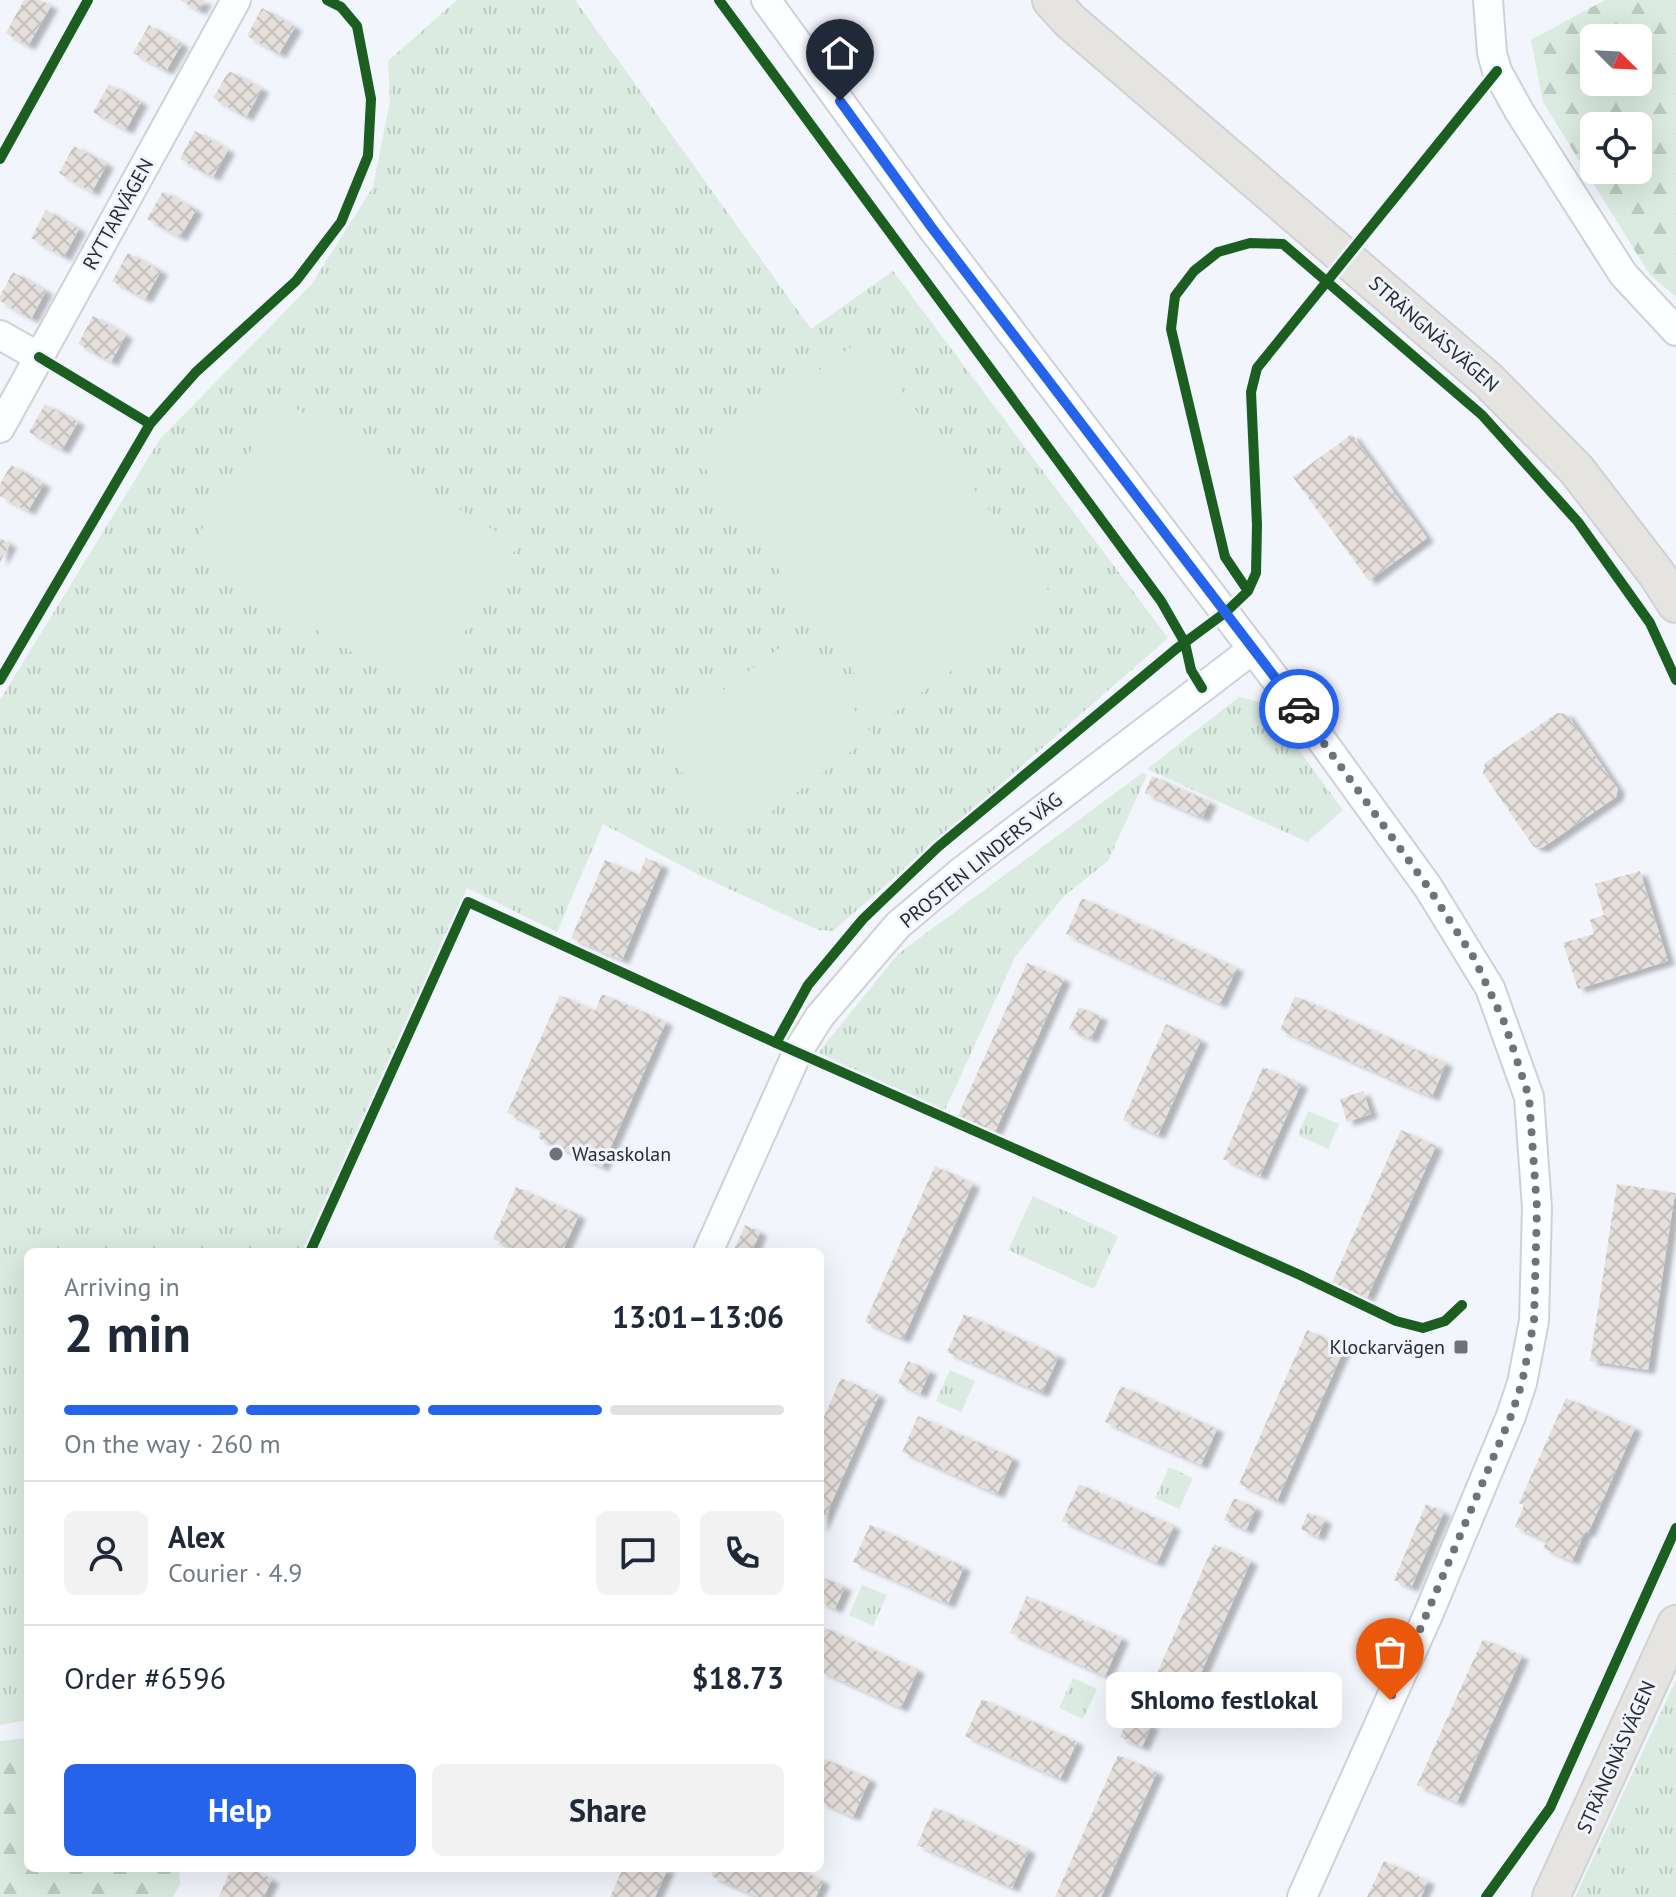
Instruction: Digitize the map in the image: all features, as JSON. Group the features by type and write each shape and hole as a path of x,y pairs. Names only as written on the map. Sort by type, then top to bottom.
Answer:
{"main road":[{"name":"STRÄNGNÄSVÄGEN","path":"1051,0 1070,21 1488,380 1576,469 1676,604"},
{"name":"STRÄNGNÄSVÄGEN","path":"1554,1895 1676,1624"}],"street":[{"name":"RYTTARVÄGEN","path":"0,428 236,0"},
{"path":"766,0 932,228 1253,649 1428,887 1490,988 1529,1097 1537,1208 1534,1321 1522,1383 1428,1615 1302,1897"},
{"path":"1488,0 1492,53 1497,71 1519,111 1623,274 1676,331"},
{"path":"0,335 39,357"},
{"name":"PROSTEN LINDERS VÄG","path":"710,1248 798,1051 820,1016 898,925 961,872 1253,649"}],"green space":[{"path":"457,0 575,0 811,329 893,271 1168,638 833,931 818,930 703,877 603,824 557,932 467,888 305,1248 24,1248 24,1721 0,1725 0,700 160,439 311,285 373,187 390,101 388,61"},
{"path":"1605,0 1676,0 1676,297 1650,275 1594,184 1652,184 1652,112 1580,112 1580,162 1543,102 1531,40"},
{"path":"863,338 1053,597 887,718 698,459"},
{"path":"282,400 518,545 425,697 188,551"},
{"path":"798,634 873,735 733,840 657,740"},
{"path":"1239,697 1264,703 1343,810 1307,842 1147,769"},
{"path":"1142,773 1147,775 1108,861 1064,896 1015,957 945,1110 818,1053 898,954"},
{"path":"1308,1111 1339,1124 1328,1149 1298,1135"},
{"path":"1033,1196 1118,1236 1094,1289 1008,1250"},
{"path":"950,1370 975,1381 961,1412 936,1401"},
{"path":"1169,1467 1193,1478 1179,1509 1155,1498"},
{"path":"862,1585 887,1595 873,1626 849,1615"},
{"path":"1073,1678 1097,1689 1083,1719 1059,1708"},
{"path":"1676,1680 1676,1897 1575,1897"},
{"path":"24,1738 24,1872 179,1872 180,1884 173,1897 0,1897 0,1741"}],"building":[{"path":"24,0 40,0 51,6 28,46 6,33"},
{"path":"180,0 205,0 199,11"},
{"path":"262,8 295,27 279,54 247,36"},
{"path":"149,25 182,44 166,71 133,53"},
{"path":"229,71 262,89 246,117 213,98"},
{"path":"109,84 141,102 126,130 93,112"},
{"path":"195,131 228,150 213,177 180,159"},
{"path":"74,146 107,164 92,192 59,173"},
{"path":"163,191 196,210 180,237 147,219"},
{"path":"46,210 79,229 64,257 31,238"},
{"path":"128,253 161,271 145,299 112,281"},
{"path":"13,272 46,291 31,319 0,301"},
{"path":"93,316 126,335 111,362 78,344"},
{"path":"45,404 78,422 62,450 29,432"},
{"path":"1352,434 1427,538 1369,581 1293,477"},
{"path":"11,465 44,484 28,511 0,496 0,484"},
{"path":"0,538 10,544 0,562"},
{"path":"1557,713 1567,714 1618,789 1616,797 1542,848 1534,847 1483,773 1485,763"},
{"path":"1152,776 1210,802 1202,818 1145,793"},
{"path":"646,858 662,865 622,960 571,938 605,860 639,875"},
{"path":"1640,871 1668,961 1578,989 1563,943 1594,934 1590,920 1604,915 1595,884"},
{"path":"1082,898 1237,968 1220,1004 1066,934"},
{"path":"1027,963 1064,979 995,1132 958,1116"},
{"path":"602,994 666,1022 602,1167 538,1138 542,1129 507,1113 560,995 595,1011"},
{"path":"1295,996 1446,1063 1432,1097 1280,1030"},
{"path":"1079,1007 1101,1017 1091,1039 1069,1029"},
{"path":"1166,1024 1201,1040 1158,1135 1123,1120"},
{"path":"1263,1067 1301,1084 1260,1176 1223,1159"},
{"path":"1363,1091 1371,1114 1347,1122 1340,1099"},
{"path":"1401,1130 1436,1146 1367,1298 1332,1282"},
{"path":"935,1166 973,1184 903,1339 865,1322"},
{"path":"1617,1184 1675,1193 1648,1370 1590,1361"},
{"path":"516,1187 579,1215 564,1248 513,1248 493,1239"},
{"path":"745,1225 760,1232 754,1248 735,1248"},
{"path":"964,1314 1059,1356 1042,1393 947,1352"},
{"path":"1307,1330 1345,1347 1277,1501 1239,1484"},
{"path":"908,1361 930,1371 920,1394 898,1383"},
{"path":"841,1378 879,1395 824,1520 824,1417"},
{"path":"1121,1386 1217,1429 1201,1465 1105,1422"},
{"path":"1566,1398 1635,1428 1588,1533 1585,1532 1572,1561 1543,1548 1547,1541 1515,1527 1524,1505 1519,1503"},
{"path":"918,1416 1013,1458 997,1494 902,1452"},
{"path":"1079,1484 1174,1526 1157,1563 1062,1521"},
{"path":"1234,1498 1256,1508 1246,1530 1224,1520"},
{"path":"1426,1504 1444,1512 1411,1588 1394,1580"},
{"path":"1308,1512 1325,1520 1318,1537 1301,1529"},
{"path":"870,1525 964,1567 948,1604 853,1562"},
{"path":"1214,1544 1251,1561 1183,1713 1147,1696"},
{"path":"824,1578 845,1587 835,1609 824,1604"},
{"path":"1027,1596 1122,1638 1105,1676 1010,1633"},
{"path":"824,1627 918,1670 901,1708 824,1673"},
{"path":"1483,1639 1522,1656 1457,1802 1417,1785"},
{"path":"982,1699 1077,1742 1060,1779 965,1736"},
{"path":"1130,1715 1152,1725 1142,1747 1120,1737"},
{"path":"1118,1755 1157,1772 1101,1897 1055,1897"},
{"path":"824,1759 870,1779 853,1817 824,1804"},
{"path":"934,1807 1029,1850 1012,1888 917,1845"},
{"path":"1384,1861 1428,1881 1421,1897 1367,1897"},
{"path":"229,1872 257,1872 272,1879 264,1897 219,1897"},
{"path":"621,1872 666,1872 655,1897 610,1897"},
{"path":"713,1872 804,1872 823,1881 816,1897 758,1897 711,1876"}],"cycle path":[{"path":"0,159 88,0"},
{"path":"0,680 150,424 196,372 296,281 341,222 368,156 371,99 357,26 341,7 327,0"},
{"path":"719,0 1161,601 1185,643 1191,670 1202,688"},
{"path":"776,1043 808,985 863,919 938,847 1248,591 1256,573 1251,392 1257,368 1497,71"},
{"path":"1248,591 1225,557 1171,329 1175,296 1194,271 1218,252 1250,243 1283,244 1482,415 1578,522 1650,623 1676,680"},
{"path":"39,357 150,424"},
{"path":"312,1248 468,902 776,1043 1300,1275 1396,1321 1423,1328 1445,1321 1462,1305"},
{"path":"1486,1897 1550,1808 1676,1528"}],"way so far":[{"path":"1299,709 1428,887 1474,958 1505,1024 1529,1097 1537,1236 1534,1321 1522,1383 1511,1416 1390,1700"}],"place":[{"name":"Wasaskolan","path":"556,1154"},
{"name":"Klockarvägen","path":"1461,1347"},
{"name":"Shlomo festlokal","path":"1390,1700"}],"route":[{"path":"840,101 932,228 1299,709"}]}
